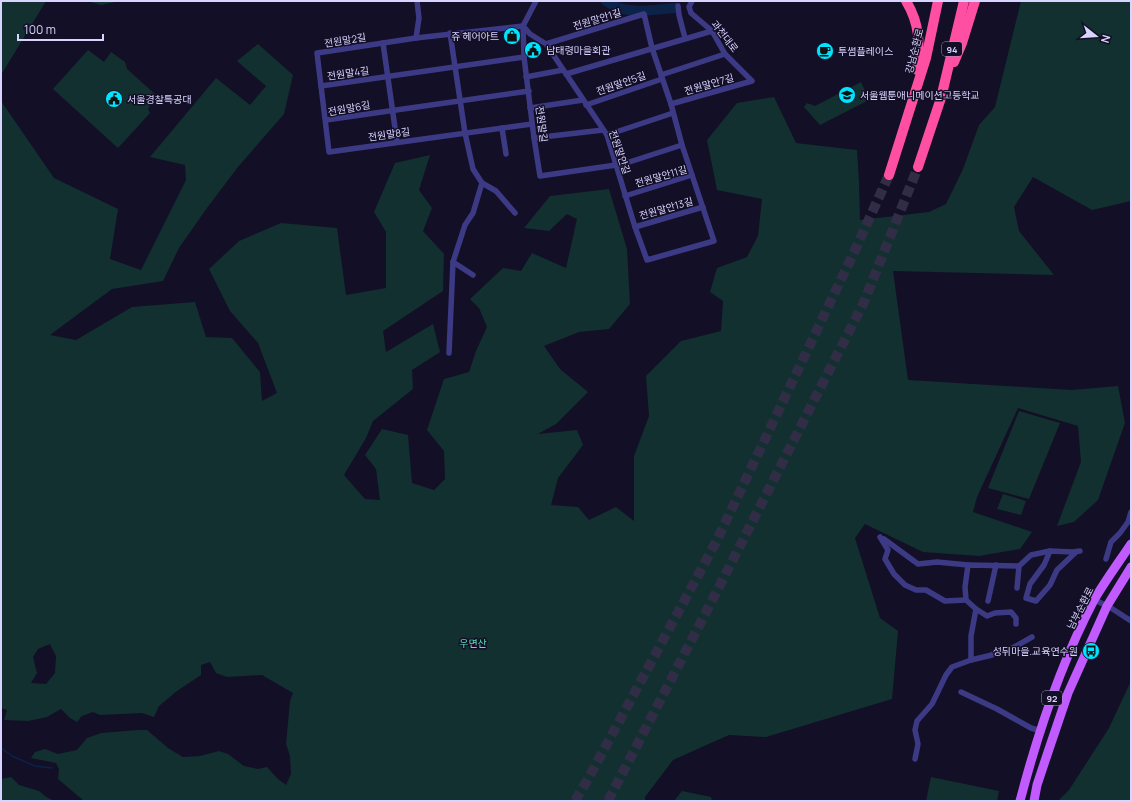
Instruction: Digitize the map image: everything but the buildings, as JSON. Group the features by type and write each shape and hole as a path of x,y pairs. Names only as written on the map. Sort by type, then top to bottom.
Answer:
{"highway":[{"path":"906,1 912,10 919,33 919,55 914,96"},
{"name":"강남순환로","path":"889,174 926,58 938,1"},
{"name":"94","path":"918,167 941,98 964,1"},
{"path":"941,98 962,43 975,1"}],"main road":[{"name":"남부순환로","path":"1020,801 1057,682 1095,600 1131,544"},
{"name":"92","path":"1034,801 1037,786 1068,693 1107,606 1131,567"}],"street":[{"path":"416,38 419,18 417,1"},
{"name":"전원말길","path":"536,1 523,26 526,77 540,176 616,166"},
{"name":"과천대로","path":"692,1 689,7 691,13 712,31 725,54 752,81"},
{"path":"678,6 685,38"},
{"name":"전원말안1길","path":"546,44 644,14 652,48"},
{"name":"전원말2길","path":"321,86 317,54 450,33 523,26"},
{"name":"전원말안길","path":"523,26 530,34 546,44 605,133 647,260"},
{"path":"526,77 565,72 712,31"},
{"path":"450,33 465,133 473,169 482,183 496,191 515,212"},
{"path":"383,43 397,142"},
{"path":"652,48 662,77"},
{"name":"전원말안5길","path":"530,108 585,102 662,77 725,54"},
{"name":"전원말4길","path":"326,120 321,86 524,57"},
{"name":"전원말안5길","path":"662,77 673,113"},
{"name":"전원말안7길","path":"671,104 752,81"},
{"name":"전원말6길","path":"327,138 326,120 529,91"},
{"path":"534,138 605,133 673,113 692,175"},
{"name":"전원말8길","path":"327,138 329,152 532,124"},
{"path":"502,128 506,154"},
{"path":"616,166 682,145"},
{"name":"전원말안11길","path":"625,196 692,175 714,241 647,260"},
{"path":"449,353 453,262 466,225 473,213 482,183"},
{"name":"전원말안13길","path":"635,227 702,207"},
{"path":"453,262 473,275"},
{"path":"1106,559 1111,542 1120,534 1128,522 1131,512"},
{"path":"1016,624 1016,618 1011,612 995,613 987,616 966,600 945,600 926,590 916,590 905,585 894,574 885,558 888,550 880,537 918,564 937,562 1019,566"},
{"path":"1017,588 1019,566 1031,555 1050,551 1078,551 1057,570 1050,586 1036,601 1026,598 1030,584 1044,565 1050,551"},
{"path":"966,600 965,587 968,564"},
{"path":"988,601 996,565"},
{"path":"1095,600 1131,621"},
{"path":"971,660 971,636 976,609"},
{"path":"915,759 918,744 915,730 917,721 932,704 944,679 952,667 992,654 996,651 1009,650 1032,637"},
{"path":"961,692 997,709 1031,728 1041,731"}],"green space":[{"path":"1,1 46,1 1,75"},
{"path":"87,1 120,1 101,5"},
{"name":"우면산","path":"1021,1 1131,1 1131,201 1092,210 1033,177 1014,207 1019,231 1054,275 893,271 908,380 1072,390 1118,386 1125,423 1098,500 1074,522 1057,526 1081,462 1078,426 1018,408 977,497 973,512 1032,532 1020,549 979,556 923,552 865,524 855,538 880,618 898,631 892,699 766,737 729,735 673,760 645,797 645,801 84,801 58,779 59,769 56,763 31,758 35,752 45,749 58,754 77,750 87,738 101,733 147,730 168,748 183,757 200,756 219,751 228,754 244,766 258,769 267,767 286,785 291,774 290,756 286,744 290,701 293,693 262,675 227,677 216,673 210,662 201,665 201,675 177,691 159,706 154,717 142,713 100,715 93,712 82,716 77,722 70,718 61,709 47,717 28,721 4,720 7,710 1,708 1,101 54,178 118,209 110,259 141,270 186,180 185,165 150,157 216,78 250,105 266,86 237,61 258,44 293,75 284,114 238,167 207,208 179,248 163,281 112,289 50,335 76,340 132,307 195,302 206,337 232,338 260,372 262,401 277,393 258,343 230,311 209,269 239,241 281,223 337,228 346,295 386,288 386,232 374,212 395,163 430,155 419,190 432,208 423,231 444,254 443,291 383,331 386,352 433,324 440,352 412,370 413,389 373,421 366,438 344,475 365,499 380,500 376,469 365,455 382,429 408,435 412,483 434,490 445,479 444,451 427,430 444,379 469,372 476,351 487,327 479,308 470,299 503,268 521,271 532,253 566,268 577,219 567,214 549,231 524,228 550,196 609,189 627,249 630,304 609,329 579,332 544,346 560,369 588,392 556,424 538,434 577,430 583,445 558,478 551,505 578,507 589,520 616,507 634,521 634,456 649,416 646,376 681,341 721,331 723,301 710,292 717,268 747,257 758,236 762,199 717,190 707,140 737,103 774,97 796,143 857,150 860,220 929,212 946,204 963,169 979,125 995,107","holes":["50,644 56,656 55,673 46,684 31,683 37,673 33,657 38,649"]},
{"path":"88,50 104,62 111,52 125,62 127,69 156,95 148,109 150,113 118,148 53,89"},
{"path":"861,82 869,100 820,125 804,107 807,103 815,106"},
{"path":"1019,411 1060,423 1029,499 988,488"},
{"path":"1003,494 1026,501 1021,515 997,509"},
{"path":"1131,681 1131,801 1058,801 1069,790 1109,728"},
{"path":"11,777 19,785 39,791 54,801 1,801 1,779"},
{"path":"931,777 999,791 997,801 926,801"},
{"path":"682,791 711,797 712,801 674,801"}],"waterway":[{"path":"606,1 616,7 631,10 676,8"},
{"path":"1,748 12,756 35,766 52,768"}],"tunnel":[{"path":"608,801 864,302 918,167"},
{"path":"575,801 716,542 856,248 889,175"}],"place":[{"name":"쥬 헤어아트","path":"512,36"},
{"name":"남태령마을회관","path":"533,50"},
{"name":"투썸플레이스","path":"825,51"},
{"name":"서울웹툰애니메이션고등학교","path":"847,95"},
{"name":"서울경찰특공대","path":"114,99"},
{"name":"성뒤마을.교육연수원","path":"1091,651"}]}
